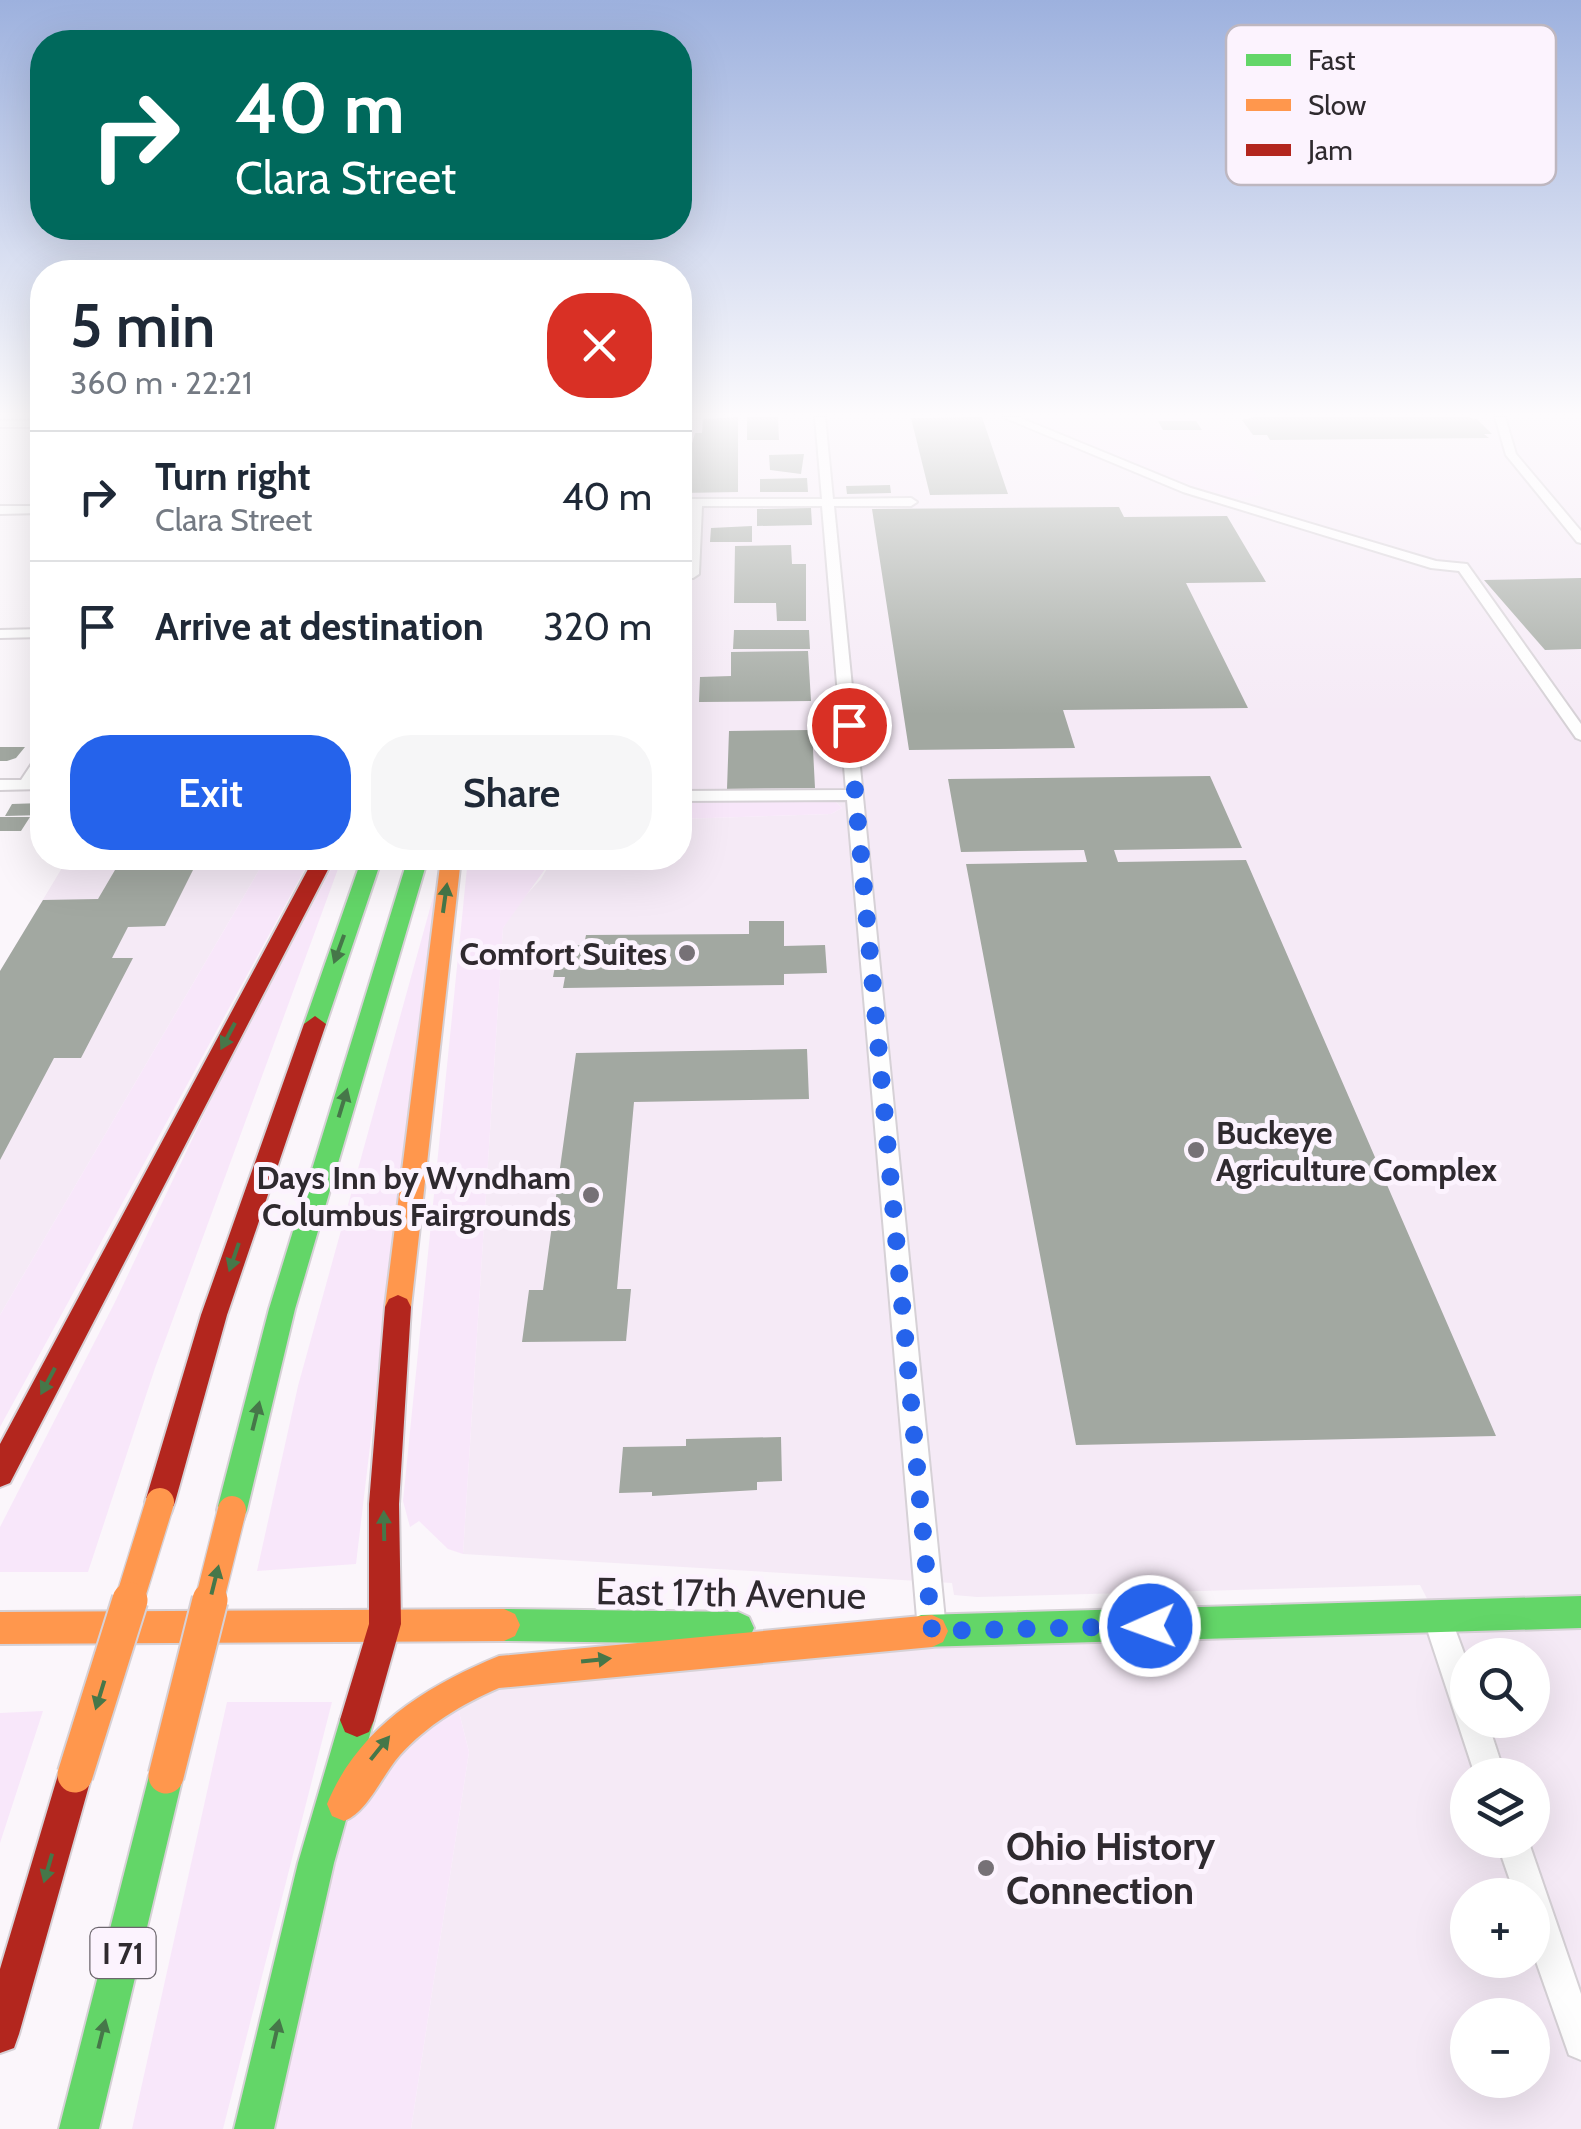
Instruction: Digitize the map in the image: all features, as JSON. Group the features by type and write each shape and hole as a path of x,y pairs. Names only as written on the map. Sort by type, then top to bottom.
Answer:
{"main road":[{"path":"0,1473 318,870"},
{"path":"0,2034 214,1315 368,870"},
{"name":"I 71","path":"79,2129 282,1309 414,870"},
{"path":"254,2129 316,1863 386,1624 384,1504 394,1344 450,870"},
{"name":"East 17th Avenue","path":"0,1628 386,1624 932,1631 1581,1612"},
{"path":"316,1863 358,1776 400,1723 454,1688 499,1672 932,1631"}],"street":[{"path":"692,574 695,516"},
{"path":"830,516 932,1631"},
{"path":"1275,516 1435,564 1463,568 1581,735"},
{"path":"1563,516 1581,538"},
{"path":"0,634 30,633"},
{"path":"0,785 30,785"},
{"path":"692,796 856,796"},
{"path":"1437,1617 1450,1655"},
{"path":"1550,1952 1581,2044"}],"shaded area":[{"path":"692,516 1581,516 1581,2129 411,2129 469,1752 453,1688 499,1672 1436,1616 1420,1585 977,1597 954,1595 952,1583 463,1554 503,928 513,909 546,870 692,870 692,819 831,814 842,808 836,802 692,801"},
{"path":"692,801 836,802 842,808 831,814 692,819"},
{"path":"61,870 259,870 0,1315 0,971"},
{"path":"259,870 304,870 0,1427 0,1315"},
{"path":"331,870 338,870 155,1368 88,1572 0,1572 0,1527 115,1302 226,1068"},
{"path":"467,870 544,870 503,928 463,1554 448,1549 419,1521 410,1527 403,1501"},
{"path":"437,883 356,1564 257,1571 298,1386"},
{"path":"453,1688 469,1752 411,2129 254,2129 316,1863"},
{"path":"227,1702 332,1702 223,2129 132,2129"},
{"path":"43,1711 0,1843 0,1713"}],"building":[{"path":"757,516 811,516 812,525 757,526"},
{"path":"873,516 1227,516 1266,582 1186,583 1248,708 1063,710 1075,748 909,750"},
{"path":"752,526 752,542 710,542 711,528"},
{"path":"791,545 792,564 806,564 806,621 777,621 776,603 734,603 735,546"},
{"path":"1581,578 1581,649 1545,650 1484,580"},
{"path":"734,630 809,630 810,649 733,649"},
{"path":"808,651 811,701 699,702 700,677 731,676 731,652"},
{"path":"812,730 815,788 727,789 729,731"},
{"path":"0,747 25,747 16,758 7,761 0,761"},
{"name":"Buckeye Agriculture Complex","path":"1210,776 1242,848 1114,850 1118,862 1246,860 1496,1436 1076,1445 966,864 1087,862 1084,850 961,852 948,779"},
{"path":"30,803 30,815 5,816 12,804"},
{"path":"0,817 30,817 21,831 0,831"},
{"path":"115,870 193,870 165,926 128,927 112,958 133,958 81,1058 54,1058 0,1160 0,971 43,900 98,899"},
{"name":"Comfort Suites","path":"749,921 784,921 784,946 825,945 827,973 784,974 784,985 563,988 565,977 553,977 556,961 548,961 550,946 584,945 586,935 749,934"},
{"name":"Days Inn by Wyndham Columbus Fairgrounds","path":"807,1049 809,1099 634,1102 617,1289 631,1289 626,1341 522,1342 529,1290 543,1290 576,1053"},
{"path":"781,1437 782,1481 757,1482 757,1490 652,1496 652,1492 619,1493 623,1447 686,1446 686,1439"}],"traffic: fast":[{"path":"315,1024 368,870"},
{"path":"232,1510 282,1309 414,870"},
{"path":"921,1631 1581,1612"},
{"path":"504,1625 738,1628"},
{"path":"254,2129 316,1863 357,1720"},
{"path":"79,2129 166,1776"}],"traffic: slow":[{"path":"398,1307 450,870"},
{"path":"75,1775 160,1502"},
{"path":"166,1776 232,1510"},
{"path":"0,1628 504,1625"},
{"path":"344,1804 374,1759 409,1723 450,1695 499,1672 932,1631"}],"traffic: jam":[{"path":"0,1473 318,870"},
{"path":"160,1502 214,1315 315,1024"},
{"path":"357,1720 385,1624 384,1504 398,1307"},
{"path":"0,2034 75,1775"}],"place":[{"name":"Comfort Suites","path":"687,953"},
{"name":"Buckeye Agriculture Complex","path":"1196,1150"},
{"name":"Days Inn by Wyndham Columbus Fairgrounds","path":"591,1195"},
{"name":"Ohio History Connection","path":"986,1868"}],"route":[{"path":"849,725 932,1631 1150,1626"}]}
